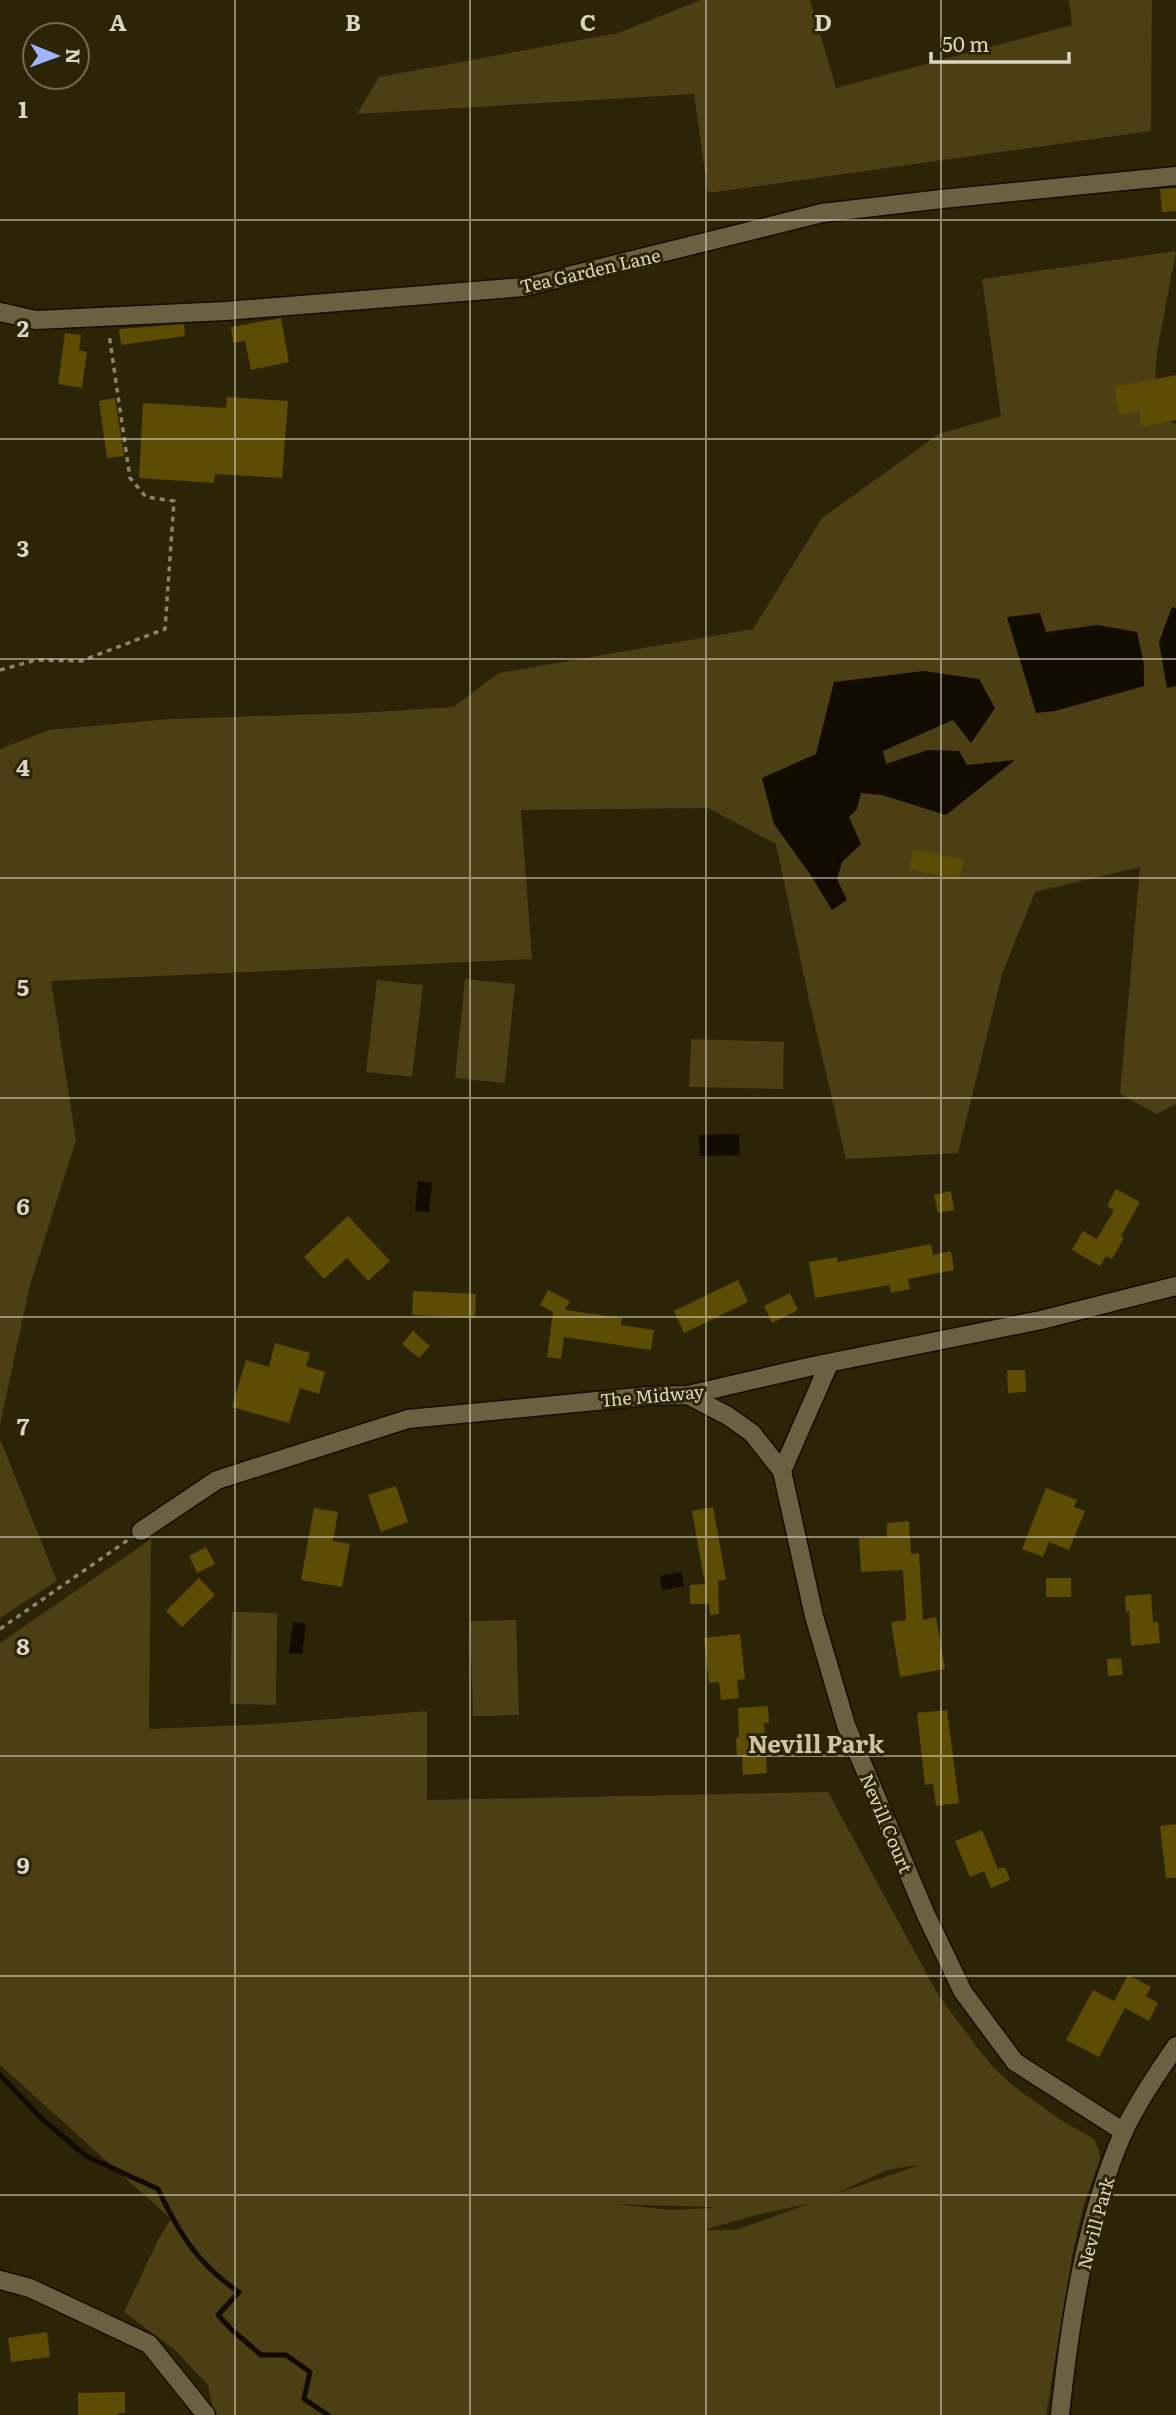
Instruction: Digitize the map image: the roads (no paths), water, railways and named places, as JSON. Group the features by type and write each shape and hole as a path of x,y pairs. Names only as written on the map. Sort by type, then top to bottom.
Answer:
{"street":[{"name":"Tea Garden Lane","path":"0,312 36,320 226,311 524,287 822,214 942,199 1176,176"},
{"name":"The Midway","path":"141,1531 217,1480 408,1419 648,1395 688,1395 1041,1320 1176,1286"},
{"path":"688,1395 728,1416 752,1433 782,1471 829,1364"},
{"name":"Nevill Court","path":"782,1471 814,1616 846,1725 926,1915 963,1992 1015,2062 1124,2132"},
{"name":"Nevill Park","path":"1060,2415 1066,2360 1087,2242 1107,2177 1124,2132 1151,2083 1176,2046"},
{"path":"0,2280 30,2288 149,2344 206,2415"}],"waterway":[{"path":"0,2075 41,2118 86,2156 158,2189 191,2247 212,2271 239,2292 218,2315 261,2355 286,2355 310,2372 304,2399 328,2415"}],"district":[{"name":"Nevill Park","path":"816,1742"}]}
